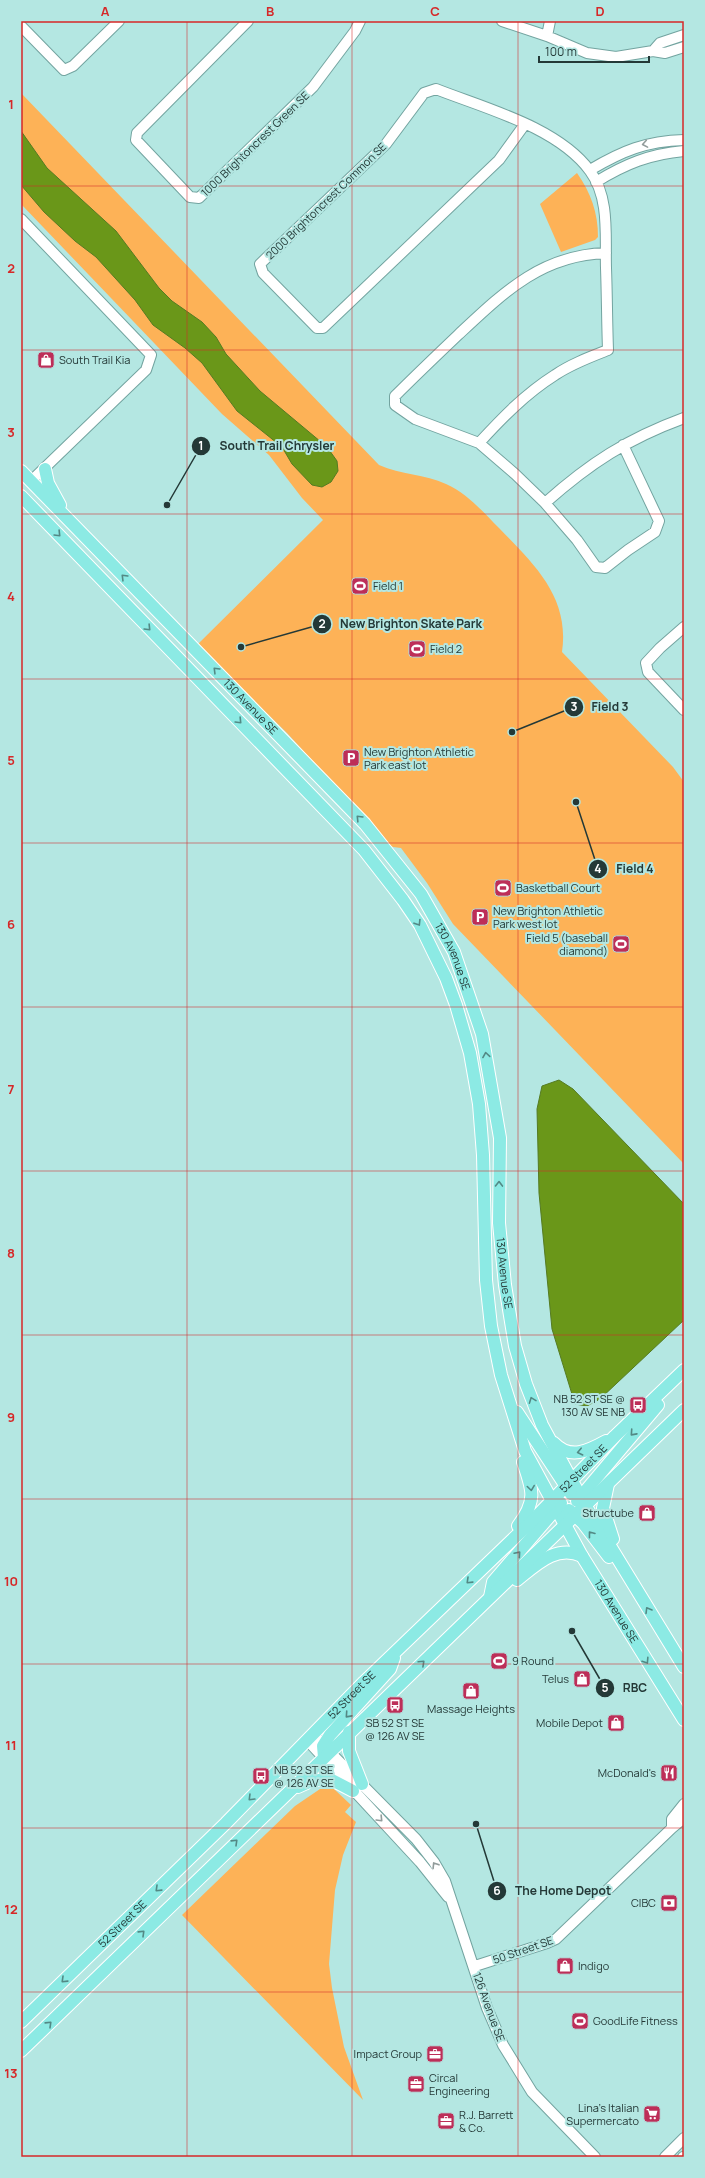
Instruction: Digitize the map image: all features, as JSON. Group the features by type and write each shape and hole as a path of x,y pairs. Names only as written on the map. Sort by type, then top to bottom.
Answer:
{"main road":[{"path":"44,469 51,488 68,520"},
{"name":"130 Avenue SE","path":"21,471 26,482 68,520 365,824 421,894 454,952 482,1034 500,1138 499,1223 505,1285 515,1346 526,1384 570,1486 569,1505 565,1524 582,1556 684,1720"},
{"path":"26,482 45,521"},
{"name":"130 Avenue SE","path":"21,496 364,850 420,925 446,978 456,1005 470,1053 479,1104 483,1155 486,1280 494,1343 500,1374 525,1451 614,1564 626,1574 684,1667"},
{"path":"303,787 336,812 385,865 393,870 403,870 401,886 407,906"},
{"path":"494,1343 494,1365 496,1377 531,1486 532,1499 526,1516 497,1554"},
{"name":"52 Street SE","path":"21,2051 288,1792 326,1752 490,1598 565,1524 569,1505 570,1486 616,1436 684,1370"},
{"path":"490,1598 494,1582 569,1505 661,1402 674,1380"},
{"path":"509,1400 570,1486"},
{"name":"52 Street SE","path":"21,2022 226,1823 397,1651 497,1554 569,1505 608,1484 684,1410"},
{"path":"548,1436 557,1446 574,1454 592,1449 616,1436"},
{"path":"608,1484 602,1508 626,1574"},
{"path":"501,1586 512,1584 552,1555 571,1551 582,1556"},
{"path":"326,1752 330,1735 390,1669 397,1651"},
{"path":"661,1684 684,1704"},
{"path":"349,1732 349,1751 358,1788"},
{"path":"288,1792 310,1782 328,1778 358,1788"}],"street":[{"path":"21,26 64,70 73,66 119,21"},
{"name":"1000 Brightoncrest Green SE","path":"248,21 137,133 136,140 190,197 199,198 313,87 355,31 360,21"},
{"path":"502,21 547,36 587,53 616,57 653,51 665,53 684,47"},
{"path":"547,36 550,21"},
{"path":"653,51 660,43 684,35"},
{"name":"2000 Brightoncrest Common SE","path":"479,443 513,407 537,387 556,374 608,350 607,229 596,182 590,170 566,147 525,124 436,89 424,93 386,144 260,264 263,273 317,328 323,328 499,160 525,124"},
{"path":"590,170 616,154 639,145 684,140"},
{"path":"596,182 620,167 642,158 684,151"},
{"path":"21,219 151,355 146,370 44,469 26,482"},
{"path":"606,252 584,253 558,261 509,288 395,396 395,405 415,419 479,443 515,474 545,503 577,540 596,567 605,568 655,532 659,521 623,445"},
{"path":"545,503 595,461 623,445 684,418"},
{"path":"684,627 660,648 646,663 648,672 684,710"},
{"name":"126 Avenue SE","path":"310,1738 326,1752 358,1788 450,1900 475,1966 487,2008 502,2045 525,2082 552,2113 595,2157"},
{"name":"50 Street SE","path":"672,1828 672,1819 684,1804"},
{"name":"50 Street SE","path":"475,1966 547,1944 556,1939 684,1818"},
{"path":"665,2157 684,2138"}],"shaded area":[{"path":"21,93 379,465 396,471 438,481 454,488 474,503 512,541 547,583 555,598 560,614 563,632 562,652 673,767 684,782 684,1164 453,924 427,883 401,848 393,847 386,842 287,733 197,645 323,520 302,498 269,455 222,414 21,204"},
{"path":"21,131 47,168 116,231 159,288 172,301 202,322 216,337 226,354 260,391 327,447 337,461 338,471 331,482 322,487 312,485 292,464 282,447 237,411 202,363 185,348 153,325 135,300 96,257 75,241 44,212 21,185"},
{"path":"577,173 593,204 597,220 598,237 595,240 561,252 540,204"},
{"path":"559,1080 573,1089 684,1204 684,1320 600,1399 587,1406 575,1404 552,1329 539,1193 537,1109 542,1086"},
{"path":"320,1789 334,1789 351,1805 345,1812 356,1822 343,1855 335,1890 329,1964 332,1988 344,2047 363,2100 182,1915 295,1806"}],"place":[{"name":"South Trail Kia","path":"46,360"},
{"name":"South Trail Chrysler","path":"167,505"},
{"name":"Field 1","path":"360,586"},
{"name":"New Brighton Skate Park","path":"241,647"},
{"name":"Field 2","path":"417,649"},
{"name":"Field 3","path":"512,732"},
{"name":"New Brighton Athletic Park east lot","path":"351,758"},
{"name":"Field 4","path":"576,802"},
{"name":"Basketball Court","path":"503,888"},
{"name":"New Brighton Athletic Park west lot","path":"480,917"},
{"name":"Field 5 (baseball diamond)","path":"621,944"},
{"name":"NB 52 ST SE @ 130 AV SE NB","path":"638,1405"},
{"name":"Structube","path":"647,1513"},
{"name":"RBC","path":"572,1631"},
{"name":"9 Round","path":"499,1661"},
{"name":"Telus","path":"582,1679"},
{"name":"Massage Heights","path":"471,1691"},
{"name":"SB 52 ST SE @ 126 AV SE","path":"395,1705"},
{"name":"Mobile Depot","path":"616,1723"},
{"name":"McDonald's","path":"669,1773"},
{"name":"NB 52 ST SE @ 126 AV SE","path":"261,1776"},
{"name":"The Home Depot","path":"476,1824"},
{"name":"CIBC","path":"669,1903"},
{"name":"Indigo","path":"565,1966"},
{"name":"GoodLife Fitness","path":"580,2021"},
{"name":"Impact Group","path":"435,2054"},
{"name":"Circal Engineering","path":"416,2084"},
{"name":"Lina's Italian Supermercato","path":"652,2114"},
{"name":"R.J. Barrett & Co.","path":"446,2121"}]}
